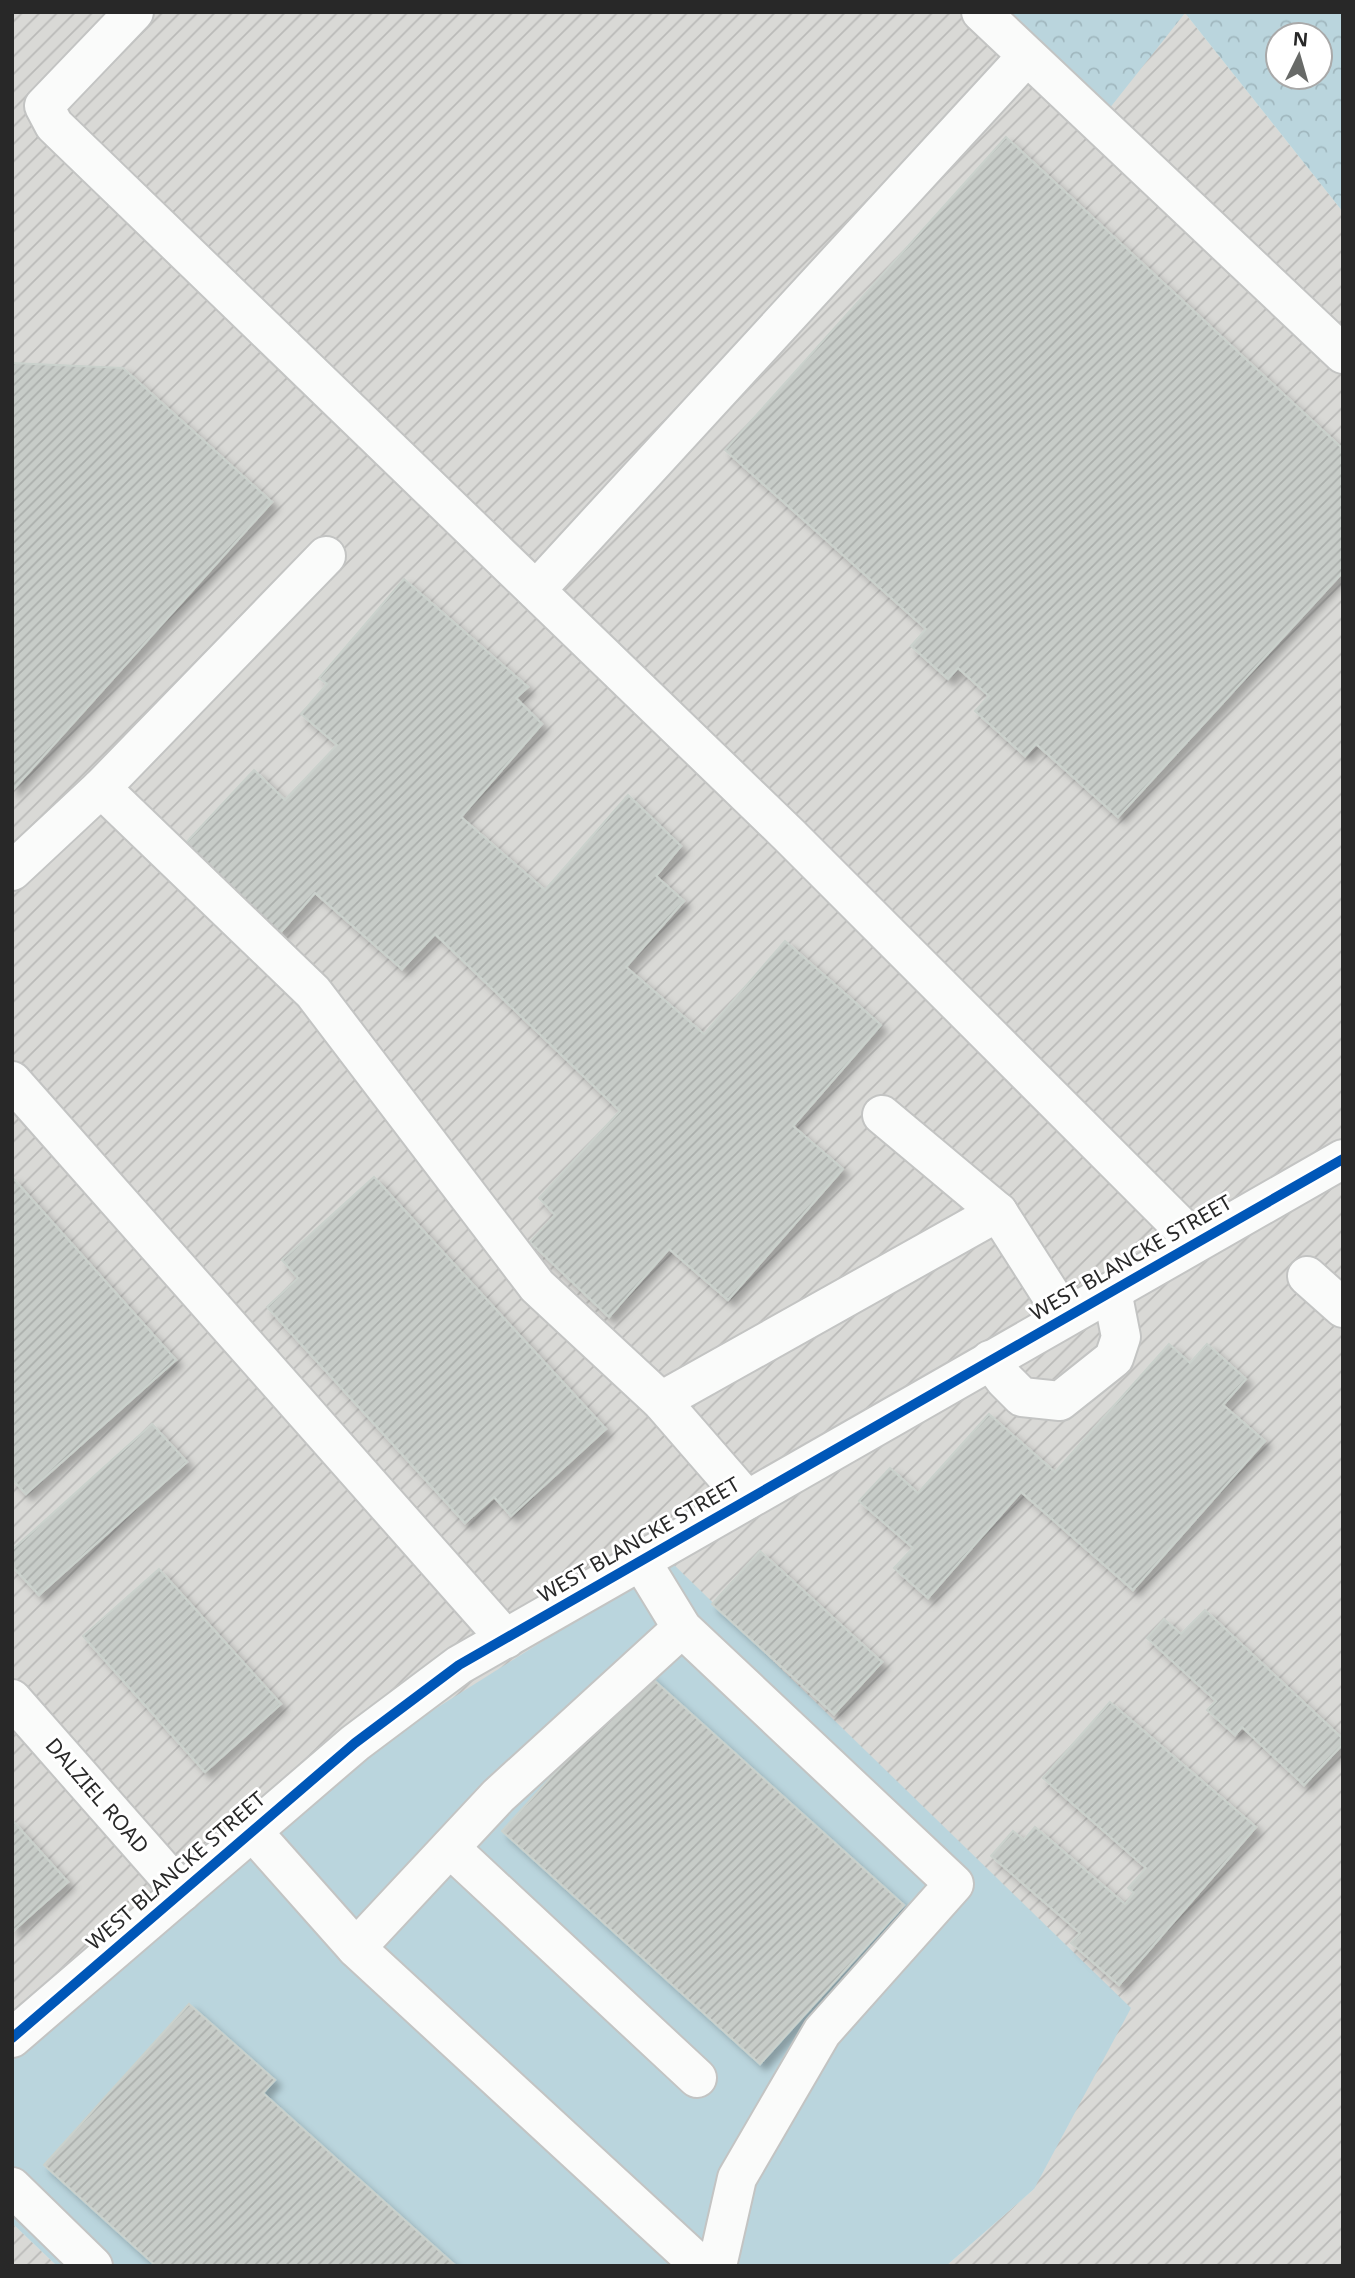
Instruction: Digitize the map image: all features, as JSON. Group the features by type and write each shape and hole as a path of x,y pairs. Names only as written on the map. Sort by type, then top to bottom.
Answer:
{"street":[{"path":"134,12 44,106 54,125 799,844 1196,1242"},
{"path":"981,12 1343,354"},
{"path":"536,590 1026,57"},
{"path":"12,871 101,789 326,556"},
{"path":"101,789 313,992 537,1286 661,1401 747,1500"},
{"path":"12,1081 506,1639"},
{"path":"883,1115 998,1212 1066,1317"},
{"name":"WEST BLANCKE STREET","path":"12,2038 355,1743 459,1665 1343,1159"},
{"path":"661,1401 998,1212"},
{"path":"1307,1276 1343,1308"},
{"path":"990,1360 1005,1381 1022,1397 1060,1401 1114,1358 1121,1337 1112,1291"},
{"path":"641,1560 682,1628 954,1884 822,2032 737,2178 717,2266"},
{"path":"356,1948 498,1796 682,1628"},
{"name":"DALZIEL ROAD","path":"12,1699 182,1892"},
{"path":"252,1831 356,1948 701,2266"},
{"path":"450,1848 697,2078"},
{"path":"12,2187 93,2266"}],"shaded area":[{"path":"12,12 1185,13 1343,212 1343,2266 946,2266 1034,2189 12,2049"},
{"path":"12,2223 57,2266 12,2266"}],"green space":[{"path":"1007,12 1343,12 1343,212 1185,13 1109,109"},
{"path":"670,1561 1131,2008 1034,2189 946,2266 57,2266 12,2223 12,2049 278,1808"}],"building":[{"path":"1006,137 1343,449 1343,572 1118,817 1036,744 1025,756 975,711 989,696 958,668 948,679 911,646 926,629 725,450"},
{"path":"12,363 123,368 272,502 12,791"},
{"path":"404,579 528,687 516,698 542,724 461,817 545,890 628,795 681,846 656,876 684,901 626,967 704,1034 785,941 881,1025 793,1126 843,1169 728,1300 669,1249 609,1317 530,1242 555,1215 539,1198 620,1111 435,934 402,969 315,893 280,933 182,847 254,770 285,800 337,745 301,714 327,684 319,678"},
{"path":"12,1177 176,1360 26,1494 12,1479"},
{"path":"374,1177 606,1429 511,1516 494,1497 465,1523 267,1307 298,1278 282,1260"},
{"path":"1169,1344 1190,1363 1207,1344 1246,1379 1223,1405 1265,1441 1133,1590 1021,1492 928,1598 894,1568 913,1548 859,1501 890,1468 918,1493 989,1414 1055,1472"},
{"path":"152,1424 187,1462 39,1595 12,1566 12,1550"},
{"path":"760,1551 882,1662 834,1714 712,1604"},
{"path":"159,1569 281,1704 205,1772 83,1636"},
{"path":"1205,1610 1343,1739 1343,1744 1304,1785 1242,1727 1235,1735 1207,1710 1216,1701 1147,1638 1164,1619 1181,1634"},
{"path":"646,1673 904,1905 760,2064 502,1831"},
{"path":"1110,1702 1256,1827 1119,1985 1071,1943 1080,1933 991,1856 1013,1831 1024,1840 1035,1827 1125,1904 1134,1893 1128,1888 1146,1868 1043,1778"},
{"path":"12,1820 68,1882 12,1932"},
{"path":"189,2004 275,2080 263,2093 456,2266 156,2266 44,2165"}],"cycle path":[{"path":"12,2038 355,1743 459,1665 1343,1159"}]}
